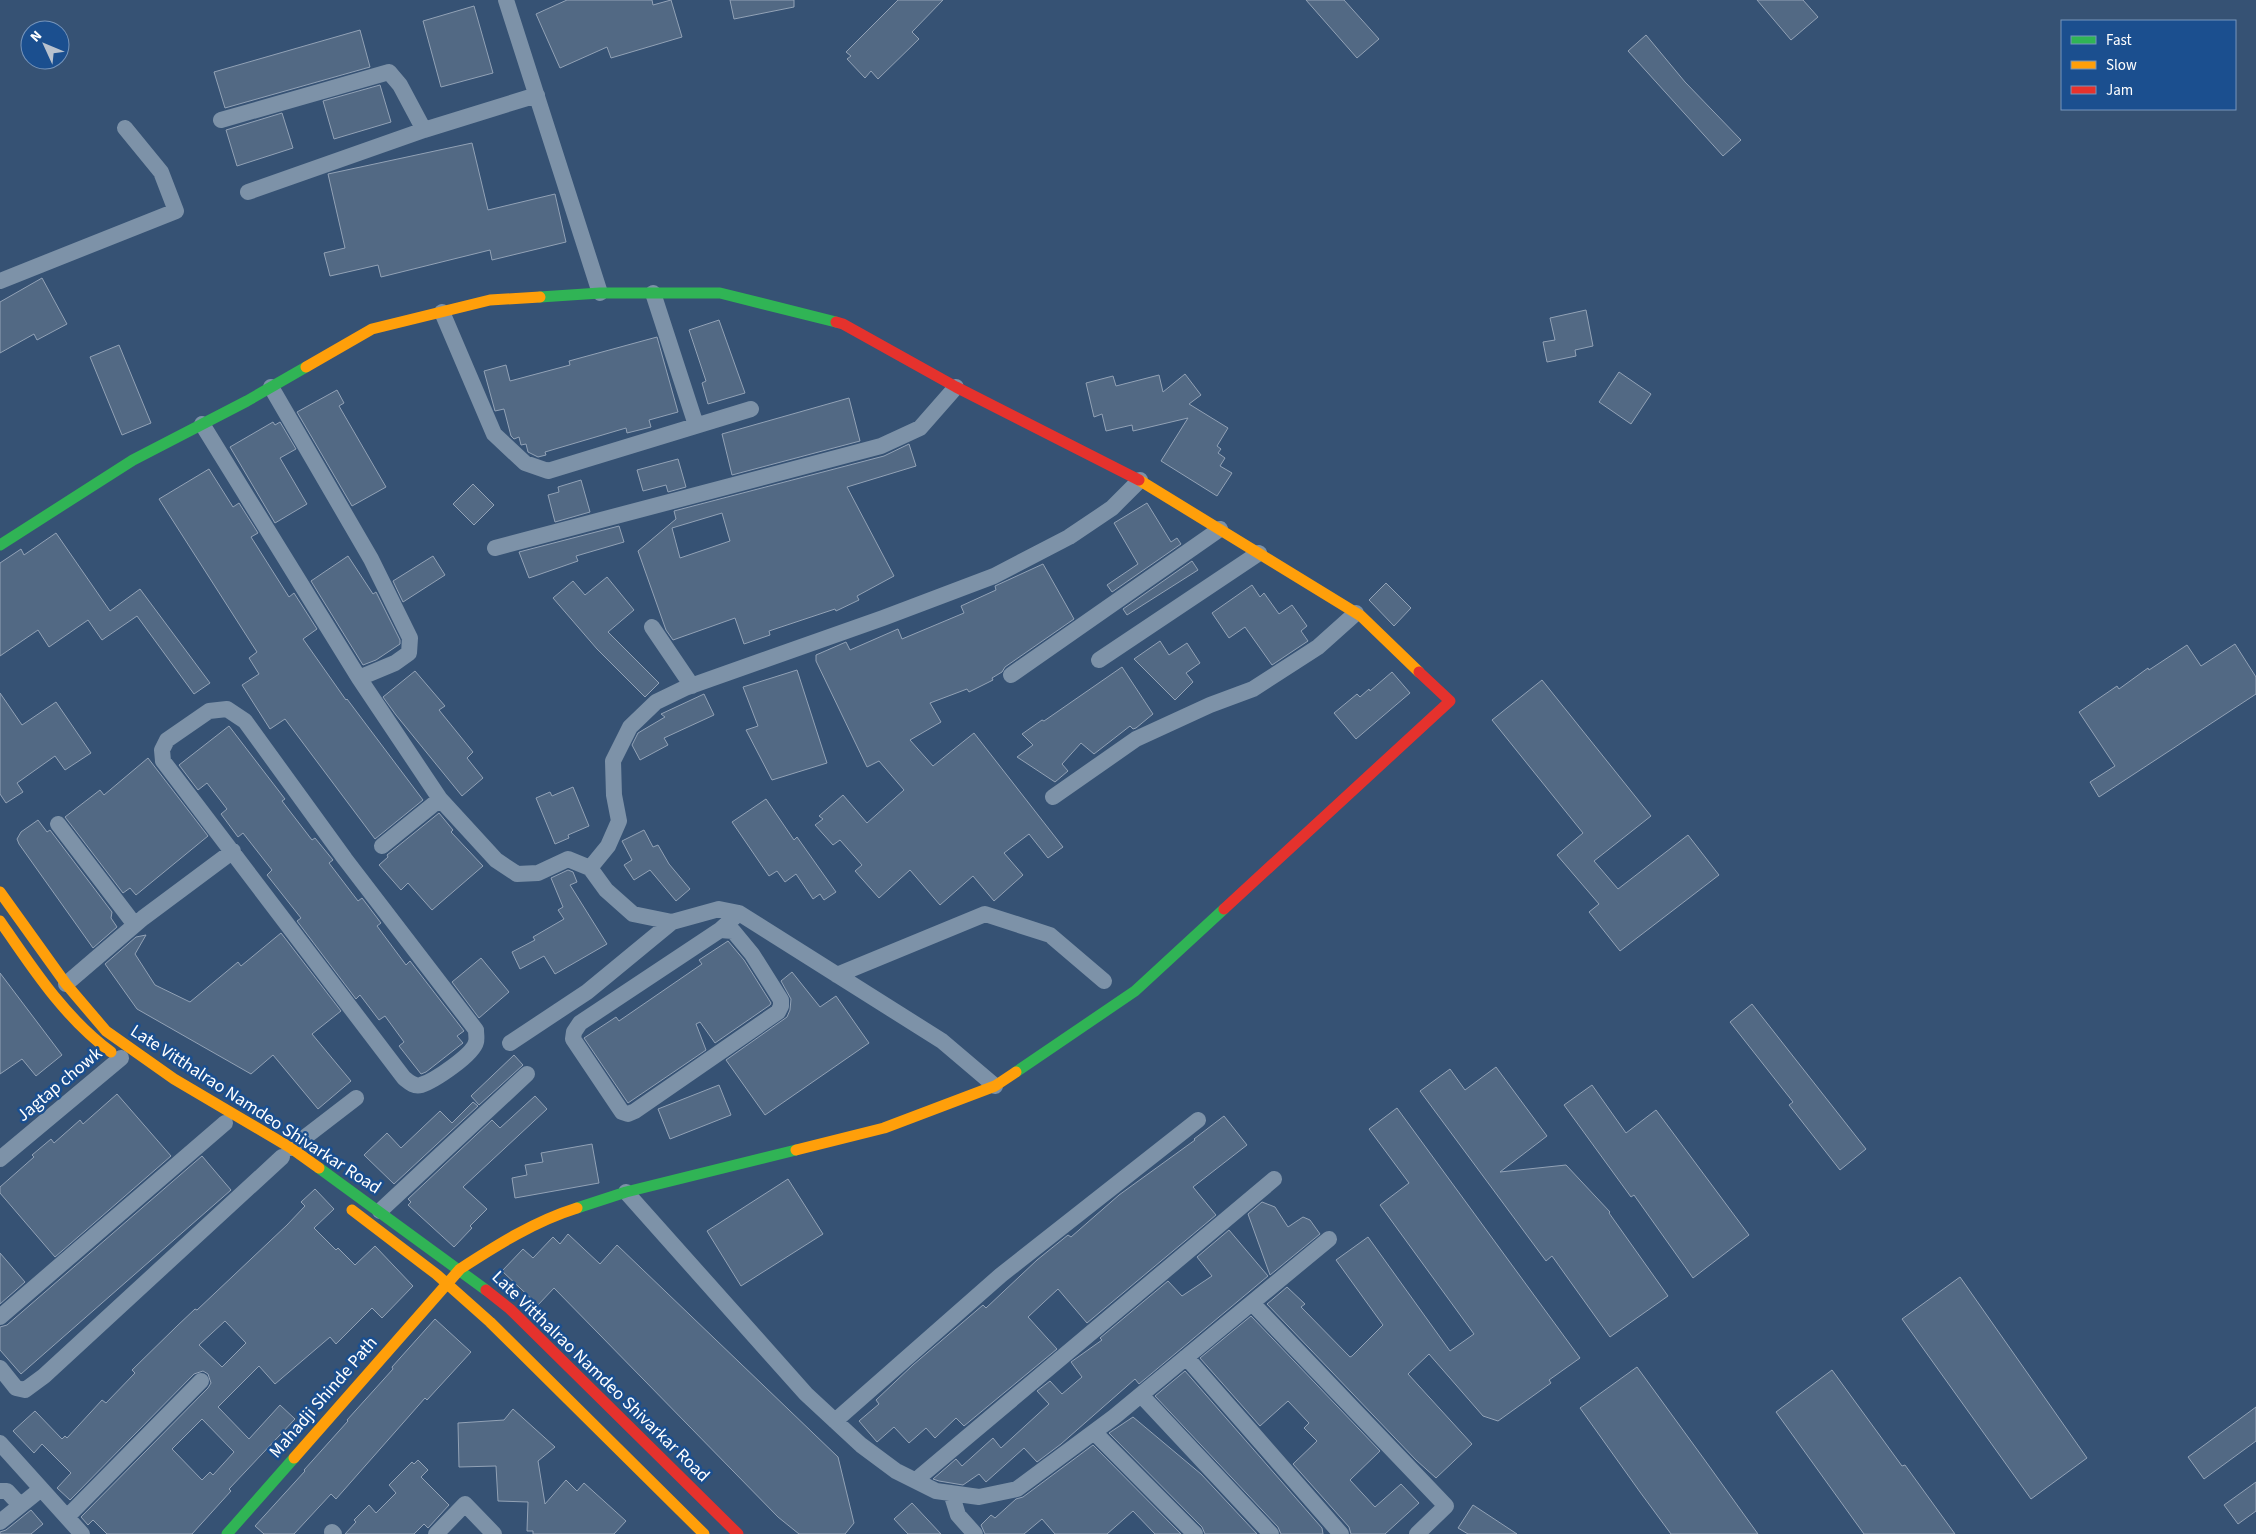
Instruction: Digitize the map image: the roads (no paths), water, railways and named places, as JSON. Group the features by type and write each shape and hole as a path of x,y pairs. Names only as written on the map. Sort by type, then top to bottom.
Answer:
{"street":[{"path":"506,0 600,293"},
{"path":"221,120 389,72 400,85 424,130"},
{"path":"248,192 424,130 537,95"},
{"path":"0,281 176,211 161,172 126,128"},
{"path":"0,545 133,460 271,387 372,330 490,300 600,293 720,293 773,305 843,324 956,387 1140,480 1356,613 1318,647 1253,689 1210,705 1136,739 1053,797"},
{"path":"653,293 696,425"},
{"path":"442,312 494,434 525,463 548,471 751,409"},
{"path":"271,387 371,559 410,638 409,653 395,663 360,678"},
{"path":"495,548 881,446 920,428 956,387"},
{"path":"202,424 360,678 440,799 496,860 517,874 538,873 568,859 590,868 606,890 633,914 672,922"},
{"path":"590,868 608,846 619,821 614,795 613,761 630,727 656,702 692,686 884,618 994,576 1069,537 1112,508 1140,480"},
{"path":"1011,675 1220,529"},
{"path":"1099,660 1259,553"},
{"name":"Mahadji Shinde Path","path":"227,1534 446,1283 460,1269 493,1248 552,1216 626,1192 884,1128 995,1086 1135,991 1450,701 1356,613"},
{"path":"652,627 692,686"},
{"path":"227,709 245,721 346,859 476,1030 476,1043 468,1054 446,1071 421,1085 411,1084 233,851 163,761 162,750 167,740 209,711 227,709"},
{"path":"382,846 440,799"},
{"path":"58,824 135,925"},
{"path":"66,984 135,925 233,851"},
{"name":"Late Vitthalrao Namdeo Shivarkar Road","path":"0,892 66,984 106,1031 284,1155 380,1211 460,1269 510,1309 738,1534"},
{"path":"510,1043 587,992 672,922 718,909 739,913 942,1041 995,1086"},
{"path":"720,930 733,930 752,954 781,1000 778,1012 635,1111 628,1114 622,1112 573,1039 574,1032 580,1023 720,930 739,913"},
{"path":"837,975 985,914 1050,935 1104,981"},
{"name":"Late Vitthalrao Namdeo Shivarkar Road","path":"0,921 54,999 92,1039 124,1061"},
{"name":"Jagtap chowk","path":"0,1159 124,1061"},
{"path":"380,1211 527,1074"},
{"path":"0,1368 16,1388 25,1390 44,1376 284,1155 356,1098"},
{"name":"Late Vitthalrao Namdeo Shivarkar Road","path":"201,1108 257,1142"},
{"path":"835,1421 1001,1275 1198,1120"},
{"path":"0,1317 225,1122"},
{"path":"916,1480 1274,1179"},
{"path":"626,1192 806,1394 861,1445 896,1470 936,1491 979,1497 1017,1489 1141,1395 1329,1239"},
{"name":"Late Vitthalrao Namdeo Shivarkar Road","path":"340,1201 446,1283 494,1326 696,1531"},
{"path":"1252,1303 1446,1506 1417,1534"},
{"path":"1186,1357 1341,1534"},
{"path":"67,1517 201,1381"},
{"path":"1141,1395 1272,1534"},
{"path":"1094,1432 1195,1534"},
{"path":"0,1443 82,1534"},
{"path":"0,1522 41,1489"},
{"path":"0,1491 7,1492 20,1506"},
{"path":"951,1493 958,1515 975,1534"},
{"path":"436,1534 465,1504 494,1534"},
{"path":"696,1531 713,1508"}]}
